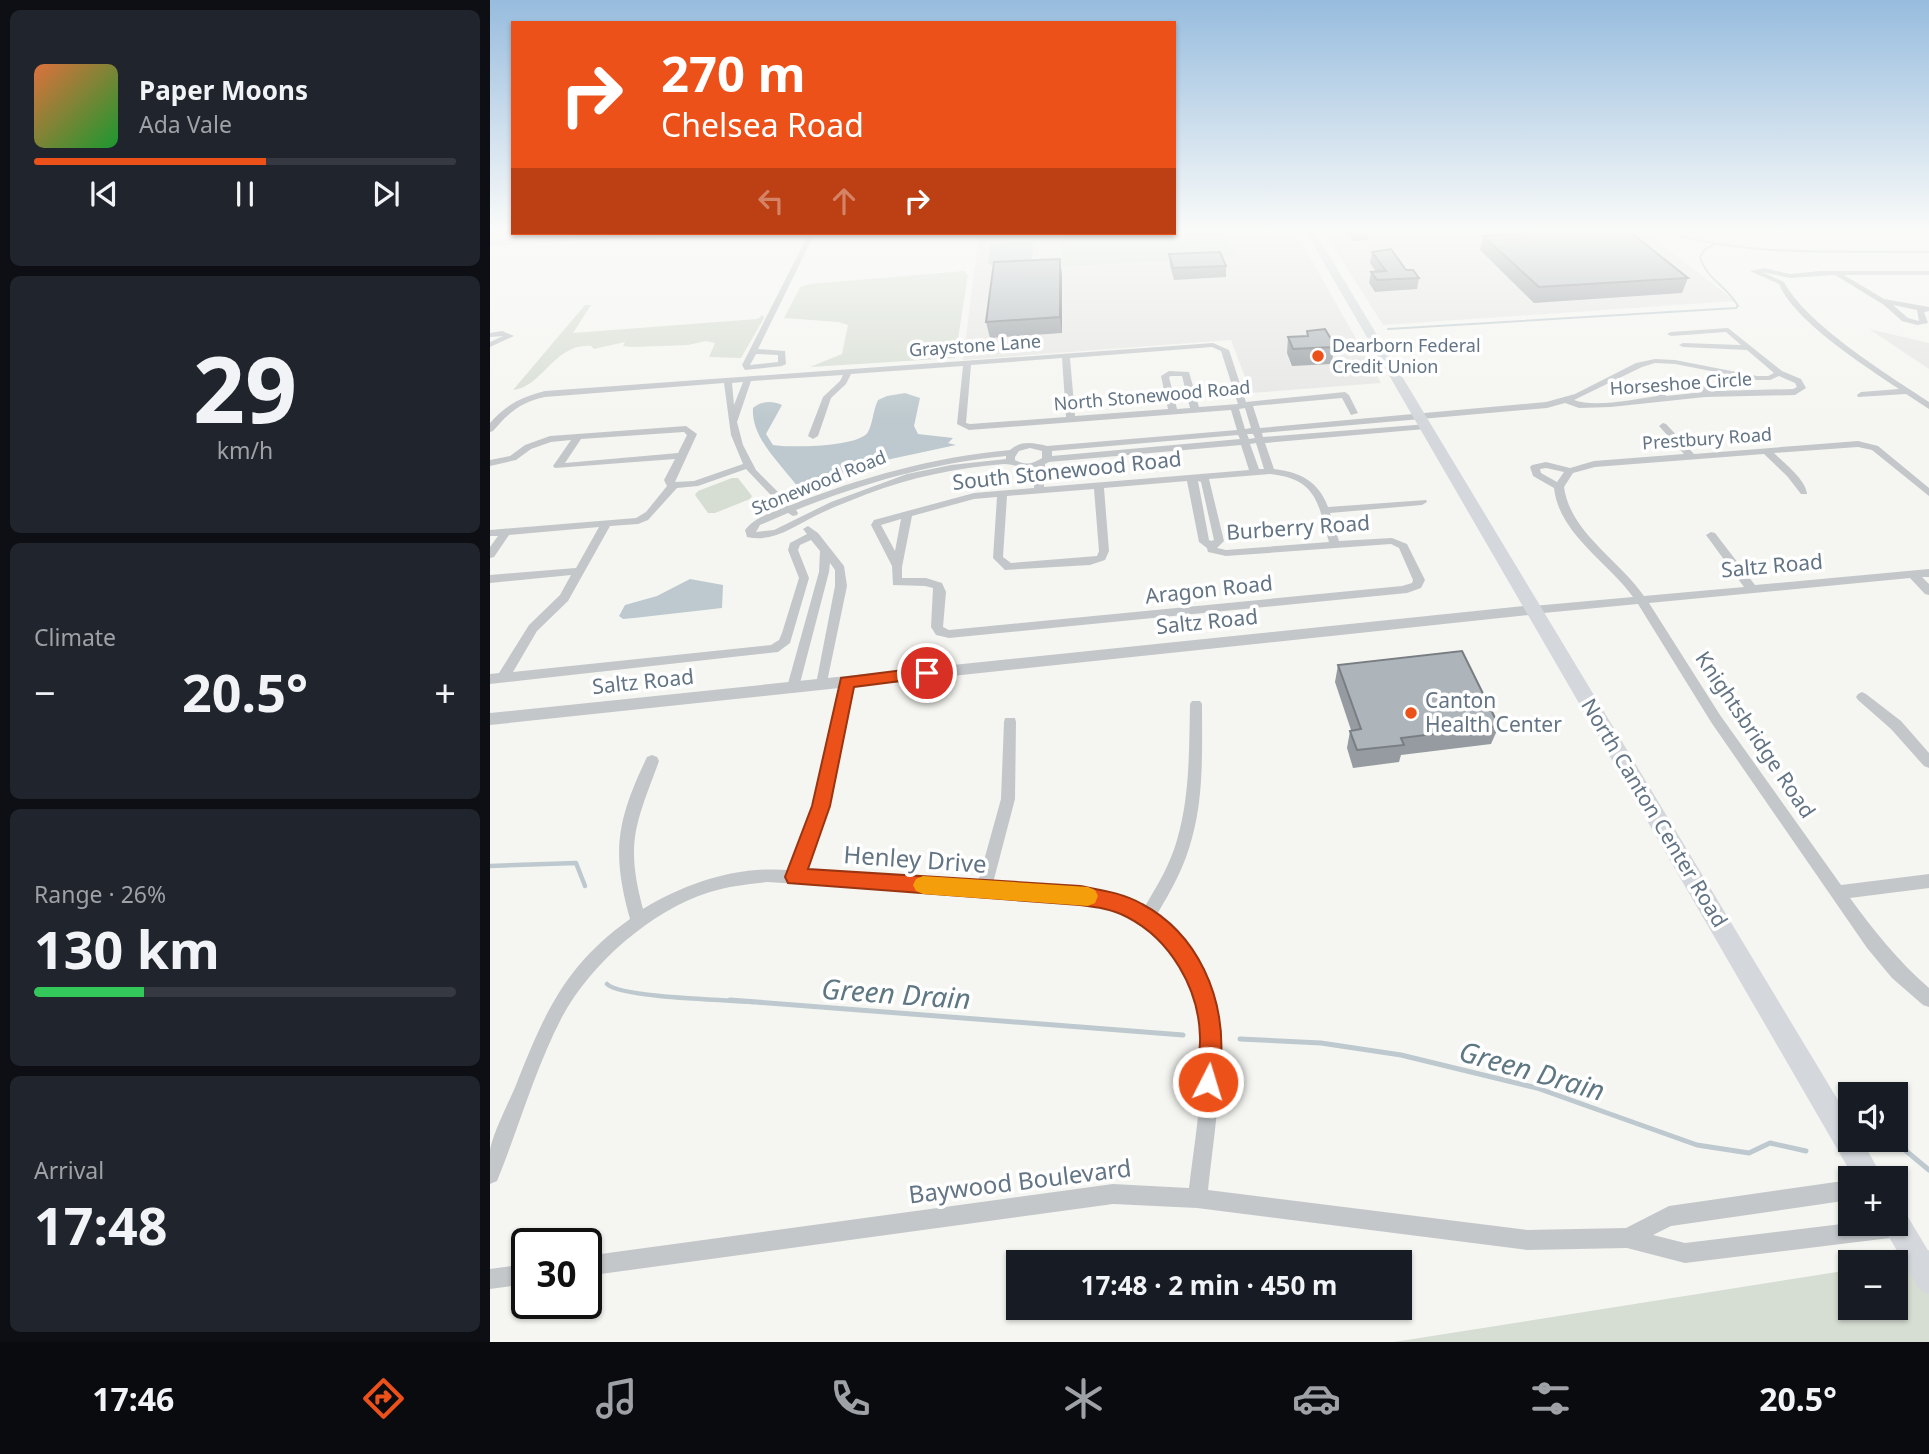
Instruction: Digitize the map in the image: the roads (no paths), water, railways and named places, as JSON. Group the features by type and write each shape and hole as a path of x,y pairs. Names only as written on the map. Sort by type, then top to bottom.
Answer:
{"main road":[{"name":"North Canton Center Road","path":"1347,295 1862,1166"},
{"path":"1904,1236 1929,1279"}],"street":[{"path":"753,351 781,295"},
{"path":"1786,295 1822,330 1929,406"},
{"path":"1869,295 1883,301 1926,309"},
{"path":"1883,301 1902,318 1913,323 1926,322 1919,315 1926,309"},
{"path":"1684,364 1686,352 1683,345 1671,334 1728,330 1779,373"},
{"path":"490,335 502,332 510,336 490,345"},
{"name":"Graystone Lane","path":"490,429 508,407 521,400 545,394 1213,345 1223,347 1242,406"},
{"path":"1683,345 1750,348"},
{"path":"1066,355 1071,419"},
{"name":"North Stonewood Road","path":"967,362 961,424 1022,435 1042,444 1071,419 1345,395 1354,413"},
{"name":"Horseshoe Circle","path":"1420,418 1455,411 1548,405 1565,399 1586,393 1647,362 1684,364 1757,378 1770,378 1779,373 1800,383 1802,388 1800,391 1712,394 1579,405 1565,399"},
{"path":"813,436 827,397 844,382 849,372"},
{"path":"1173,412 1165,376 1169,373 1186,374 1195,410"},
{"path":"733,421 748,379"},
{"path":"728,381 728,406 748,465 814,535 840,569 841,586 822,684"},
{"path":"1861,395 1908,391"},
{"path":"1242,406 1259,436 1269,471"},
{"path":"1242,406 1244,437 1255,473"},
{"path":"1021,479 1012,457 1022,435 1042,444 1244,437 1420,418"},
{"path":"1663,426 1691,456"},
{"path":"490,463 513,458 539,442 686,429 692,434 669,480 673,486"},
{"path":"578,437 558,467 681,456"},
{"name":"Prestbury Road","path":"1559,487 1536,474 1535,467 1546,465 1570,471 1594,464 1868,442 1929,493"},
{"path":"1021,479 1042,444"},
{"path":"1039,491 1042,444"},
{"path":"1766,451 1804,492"},
{"name":"Stonewood Road","path":"1012,457 942,469 884,484 770,534 751,535 750,530 756,523 906,468 955,458 1012,457"},
{"path":"490,533 634,522 648,517 656,510 664,494 673,486 695,484 748,465"},
{"name":"South Stonewood Road","path":"897,566 876,525 878,522 965,497 1002,494 1021,479 1039,491 1269,471 1291,474 1306,479 1315,488 1334,543"},
{"path":"1559,487 1570,471"},
{"path":"1197,477 1205,480 1219,541 1212,548"},
{"path":"1002,494 998,558 1009,568 1101,558 1104,551 1100,486"},
{"name":"Knightsbridge Road","path":"1559,487 1559,497 1576,526 1624,576 1664,634 1693,685 1837,893 1885,958 1929,999"},
{"path":"1324,510 1422,502"},
{"path":"897,566 907,514"},
{"path":"496,679 546,613 564,598 606,524"},
{"path":"490,555 506,532"},
{"path":"1711,534 1752,589"},
{"path":"496,679 764,652 784,643 804,578 793,550 795,543 814,535"},
{"name":"Burberry Road","path":"1212,548 1226,553 1386,541"},
{"name":"Aragon Road","path":"897,566 897,582 926,582 938,586 940,592 937,627 943,633 954,634 1390,591 1417,585 1419,580 1403,546 1398,542 1386,541"},
{"path":"793,687 824,572 825,549"},
{"path":"490,579 580,571"},
{"name":"Saltz Road","path":"490,719 1640,599 1929,573"},
{"path":"1912,575 1929,591"},
{"path":"794,607 838,604"},
{"path":"795,877 821,806 847,682"},
{"path":"1862,697 1896,725 1929,762"},
{"path":"1147,917 1176,869 1190,826 1196,704"},
{"path":"984,889 1008,799 1010,722"},
{"path":"639,922 628,874 626,840 628,825 652,761"},
{"name":"Henley Drive","path":"490,1174 546,1033 562,1002 600,954 639,922 677,898 717,883 756,876 795,877 1094,897 1122,905 1147,917 1173,939 1193,967 1209,1016 1210,1060 1196,1198"},
{"path":"1837,893 1929,881"},
{"name":"Baywood Boulevard","path":"1627,1238 1669,1216 1838,1192"},
{"name":"Baywood Boulevard","path":"602,1264 1085,1196 1142,1194 1196,1198 1527,1240 1627,1238 1685,1253 1838,1232"},
{"path":"490,1279 511,1276"}],"waterway":[{"path":"1388,329 1736,308 1738,306 1729,295"},
{"name":"Green Drain","path":"490,866 576,863 585,886"},
{"name":"Green Drain","path":"607,984 616,989 653,995 753,1002"},
{"name":"Green Drain","path":"730,1000 1183,1035"},
{"name":"Green Drain","path":"1240,1039 1321,1043 1401,1055 1537,1088 1697,1145 1749,1153 1770,1143 1806,1151"},
{"name":"Green Drain","path":"1907,1152 1929,1170"}],"place":[{"name":"Dearborn Federal Credit Union","path":"1318,356"},
{"name":"Canton Health Center","path":"1411,713"}]}
